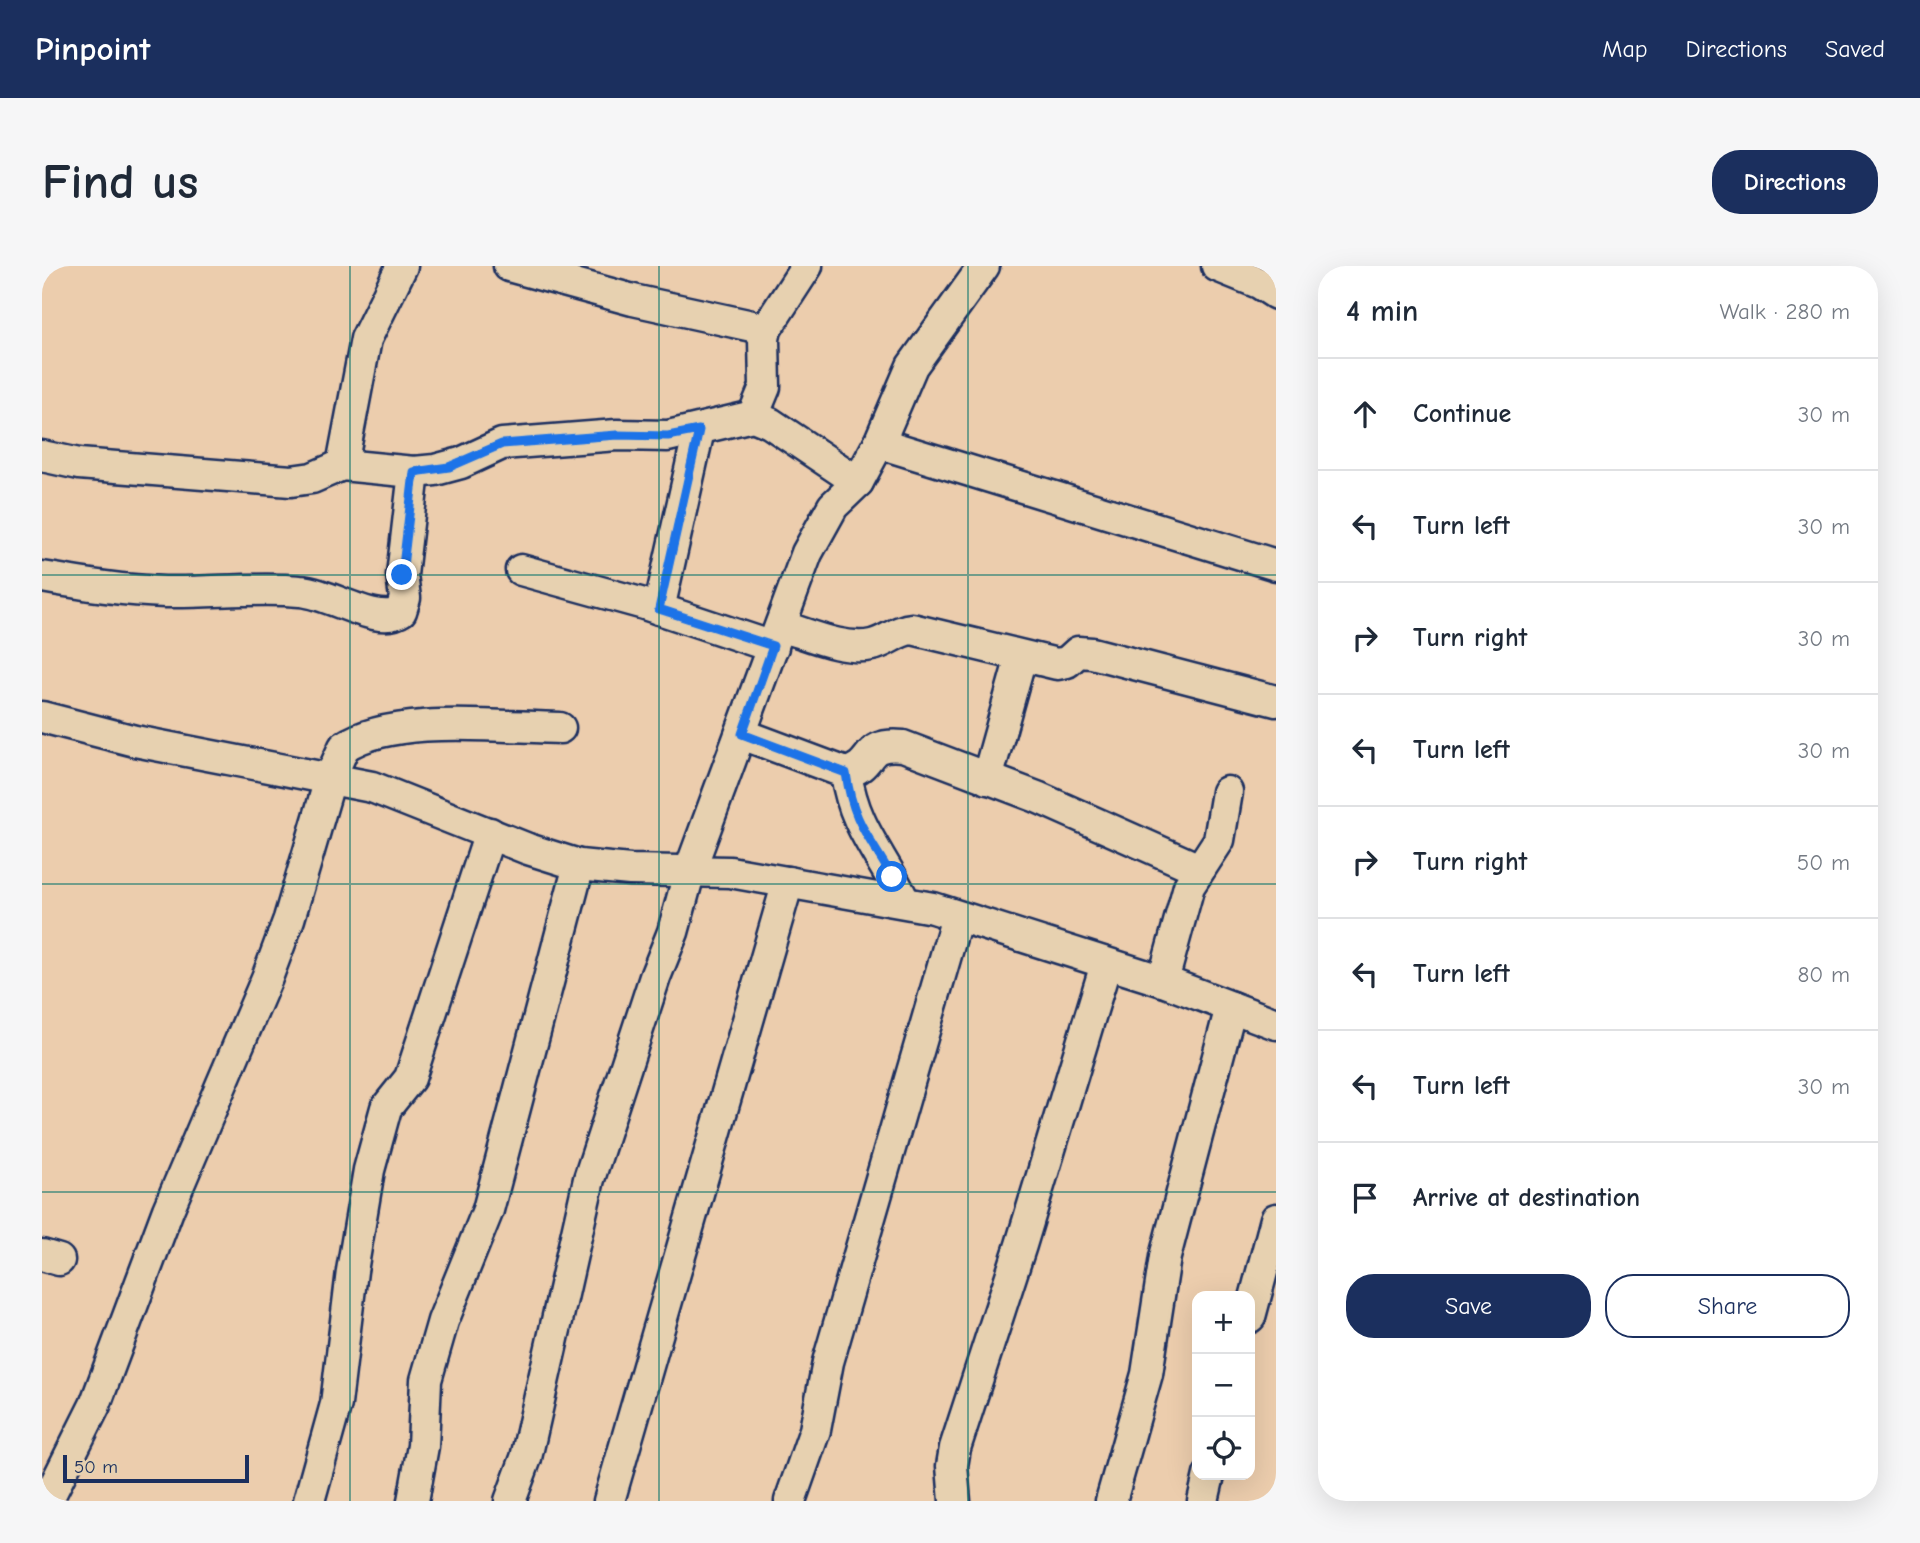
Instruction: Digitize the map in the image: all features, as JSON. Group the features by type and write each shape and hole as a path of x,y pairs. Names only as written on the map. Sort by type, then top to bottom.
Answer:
{"street":[{"path":"342,465 366,339 402,266"},
{"path":"509,266 632,300 766,329"},
{"path":"754,416 765,387 766,329 807,266"},
{"path":"510,1501 526,1458 589,1179 633,1042 673,932 690,870 807,553 833,506 858,482 880,443 912,366 984,266"},
{"path":"1217,266 1259,283 1276,294"},
{"path":"42,456 79,464 291,481 312,478 342,465 414,472 449,467 502,444 617,435 668,436 754,416 770,423 858,482"},
{"path":"659,609 699,430"},
{"path":"880,443 1276,565"},
{"path":"42,577 116,590 300,591 332,597 374,616 393,617 401,611 405,598 402,575 414,472"},
{"path":"521,570 659,609 777,636 871,645 904,629 912,629 1057,664 1067,662 1078,652 1093,653 1276,701"},
{"path":"987,779 1021,657"},
{"path":"42,717 135,741 331,776 372,787 579,865 630,870 690,870 788,882 904,901 1163,981 1276,1024"},
{"path":"47,1501 95,1405 168,1210 267,978 289,919 331,776 344,747 374,732 413,726 560,728"},
{"path":"742,734 846,773 859,770 875,748 886,745 903,746 945,759 987,779 1037,797 1199,869"},
{"path":"846,773 849,794 864,835 877,849 904,901"},
{"path":"1163,981 1182,908 1199,869 1219,840 1227,792"},
{"path":"309,1501 336,1404 352,1271 372,1158 386,1108 410,1078 490,833"},
{"path":"413,1501 423,1446 426,1380 443,1321 488,1210 579,865"},
{"path":"609,1501 788,882"},
{"path":"790,1501 811,1443 828,1362 957,917"},
{"path":"955,1501 955,1448 1021,1245 1106,964"},
{"path":"1111,1501 1147,1374 1165,1257 1231,1007"},
{"path":"1255,1298 1276,1219"},
{"path":"1203,1501 1208,1480"}],"route":[{"path":"402,575 414,472 449,467 502,444 617,435 668,436 699,430 659,609 773,646 742,734 846,773 849,794 864,835 877,849 892,877"}]}
